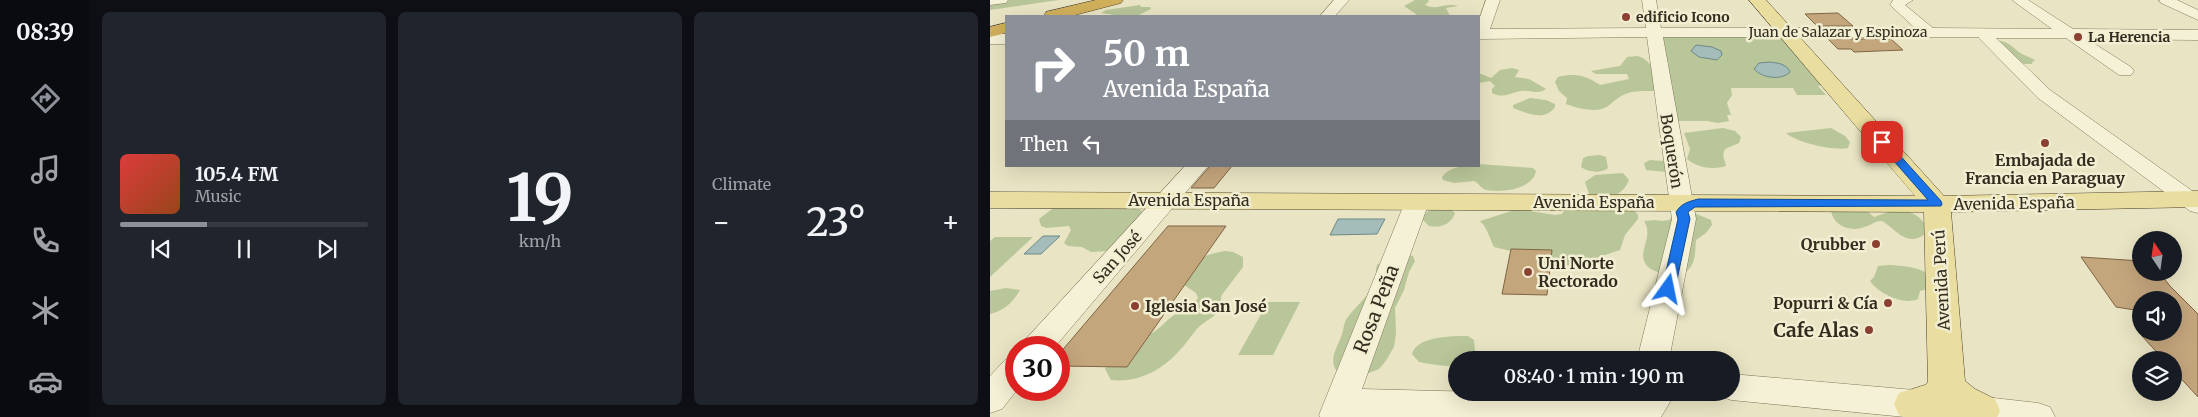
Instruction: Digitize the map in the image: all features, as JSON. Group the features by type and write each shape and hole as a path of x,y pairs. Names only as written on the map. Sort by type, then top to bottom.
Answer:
{"highway":[{"path":"1056,15 1115,0"},
{"path":"990,32 1005,28"}],"main road":[{"path":"1757,0 1934,204"},
{"name":"Avenida España","path":"990,200 1934,204 2188,200"},
{"name":"Avenida Perú","path":"1934,204 1947,405"}],"street":[{"path":"990,1 1001,0"},
{"path":"1328,15 1342,0"},
{"path":"1480,34 1493,0"},
{"name":"Boquerón","path":"1649,0 1685,202 1684,219 1655,351"},
{"path":"1906,0 1897,5 1929,32"},
{"path":"2019,0 2125,71"},
{"path":"2166,0 2198,16"},
{"name":"Juan de Salazar y Espinoza","path":"1480,34 1785,31 2198,35"},
{"path":"1982,33 2044,94 2188,200"},
{"path":"990,39 1005,38"},
{"name":"San José","path":"1047,336 1196,167"},
{"name":"Rosa Peña","path":"1338,410 1417,202"},
{"path":"990,399 1005,382"},
{"path":"1740,389 1947,405 2038,417"},
{"path":"1338,410 1650,403"}],"green space":[{"path":"990,0 1059,0 990,10"},
{"path":"1415,0 1428,0 1425,5 1430,7 1458,6 1446,8 1450,15 1416,15 1404,6"},
{"path":"1140,5 1141,7 1150,7 1151,9 1139,15 1101,13 1106,10"},
{"path":"1779,35 1825,84 1818,86 1826,95 1797,95 1793,88 1731,88 1732,95 1727,103 1731,115 1727,115 1729,121 1718,123 1678,121 1665,101 1673,91 1672,83 1664,75 1669,67 1668,61 1659,60 1662,48 1665,47 1664,43 1653,36"},
{"path":"1994,40 2008,43 2036,61 2033,61 2032,64 2019,64"},
{"path":"1637,56 1647,61 1656,74 1663,90 1628,93 1604,108 1587,110 1566,104 1567,98 1559,91 1555,82 1558,77 1570,75 1585,77 1600,85 1629,79 1627,74 1596,74 1591,71 1620,66 1627,57"},
{"path":"1512,68 1519,70 1515,77 1529,79 1546,89 1540,92 1521,91 1500,96 1496,95 1492,93 1492,89 1495,86 1490,81 1480,83 1480,73 1491,78 1500,70"},
{"path":"1530,98 1546,100 1555,104 1555,107 1551,112 1541,115 1530,114 1513,108 1513,105"},
{"path":"1723,128 1735,131 1741,137 1739,143 1725,149 1723,155 1726,166 1706,167 1687,159 1690,149 1684,133"},
{"path":"1831,128 1845,136 1850,142 1848,148 1842,149 1816,145 1798,140 1786,133"},
{"path":"1600,155 1606,157 1608,168 1605,170 1594,172 1581,167 1583,158"},
{"path":"1650,160 1663,161 1667,165 1666,172 1646,170 1644,163"},
{"path":"1480,164 1533,168 1536,171 1534,177 1523,186 1493,191 1485,189 1474,181 1454,183 1443,180 1442,177 1454,168 1480,167"},
{"path":"1623,173 1629,180 1619,193 1610,197 1593,197 1589,194 1585,182 1595,175"},
{"path":"1567,205 1635,211 1638,219 1625,235 1620,250 1578,264 1555,267 1515,252 1494,247 1487,230 1480,221 1518,209 1555,215 1562,214"},
{"path":"1056,206 1137,208 1145,213 1107,251 1091,252 1082,247 1068,246 1064,243 1071,230 1069,226 1046,228 1041,226 1039,219"},
{"path":"1447,206 1455,213 1445,225 1429,226 1422,219 1429,211"},
{"path":"1894,210 1908,212 1918,217 1925,224 1924,235 1911,239 1906,238 1882,221 1861,228 1850,229 1840,225 1833,217 1831,211 1867,211 1874,217"},
{"path":"1694,213 1711,220 1712,225 1706,233 1696,240 1695,256 1691,267 1678,274 1665,274 1648,267 1643,258 1647,237 1647,227 1644,221 1669,220 1673,216"},
{"path":"995,237 1033,237 990,277 990,241"},
{"path":"1225,251 1233,252 1243,257 1243,267 1221,296 1221,303 1217,313 1196,330 1172,358 1156,370 1130,380 1111,380 1105,369 1114,356 1155,331 1196,301 1198,298 1196,293 1181,283 1194,264 1204,257"},
{"path":"1406,254 1413,256 1415,261 1395,308 1396,333 1394,347 1379,369 1359,377 1341,376 1334,367 1333,362 1346,320 1365,298 1375,282 1377,265 1384,260"},
{"path":"1878,266 1909,267 1923,271 1928,274 1930,288 1920,291 1918,299 1912,301 1899,300 1885,294 1870,281 1874,277"},
{"path":"1006,288 1020,290 1008,305 1000,311 990,314 990,291"},
{"path":"1268,302 1300,302 1273,355 1238,355"},
{"path":"1468,336 1474,340 1475,351 1448,351 1448,366 1419,362 1412,354 1415,348 1428,340"}],"water":[{"path":"1696,45 1712,47 1721,51 1722,55 1717,60 1699,57 1691,51"},
{"path":"1759,63 1779,63 1789,69 1790,72 1782,77 1772,77 1762,75 1754,69"},
{"path":"1338,219 1385,219 1377,234 1330,235"},
{"path":"1043,236 1060,236 1041,254 1024,254"}],"building":[{"path":"1838,13 1853,26 1817,26 1805,14"},
{"path":"1828,39 1891,39 1903,50 1854,52 1851,49 1838,49"},
{"path":"1209,167 1231,167 1214,188 1191,188"},
{"name":"Iglesia San José","path":"1168,226 1226,226 1127,367 1070,366 1070,341"},
{"name":"Uni Norte Rectorado","path":"1511,249 1552,250 1547,295 1502,294"},
{"path":"2081,257 2132,260 2132,281 2166,281 2175,291 2132,291 2132,310 2116,307"},
{"path":"2182,298 2198,314 2198,397 2182,380 2182,351 2156,351 2147,341 2182,341"}],"place":[{"name":"edificio Icono","path":"1626,17"},
{"name":"La Herencia","path":"2078,37"},
{"name":"Embajada de Francia en Paraguay","path":"2045,143"},
{"name":"Qrubber","path":"1876,244"},
{"name":"Uni Norte Rectorado","path":"1528,272"},
{"name":"Popurri & Cía","path":"1888,303"},
{"name":"Iglesia San José","path":"1135,306"},
{"name":"Cafe Alas","path":"1869,330"}],"route":[{"path":"1668,289 1684,219 1682,212 1691,204 1937,204 1882,142"}]}
